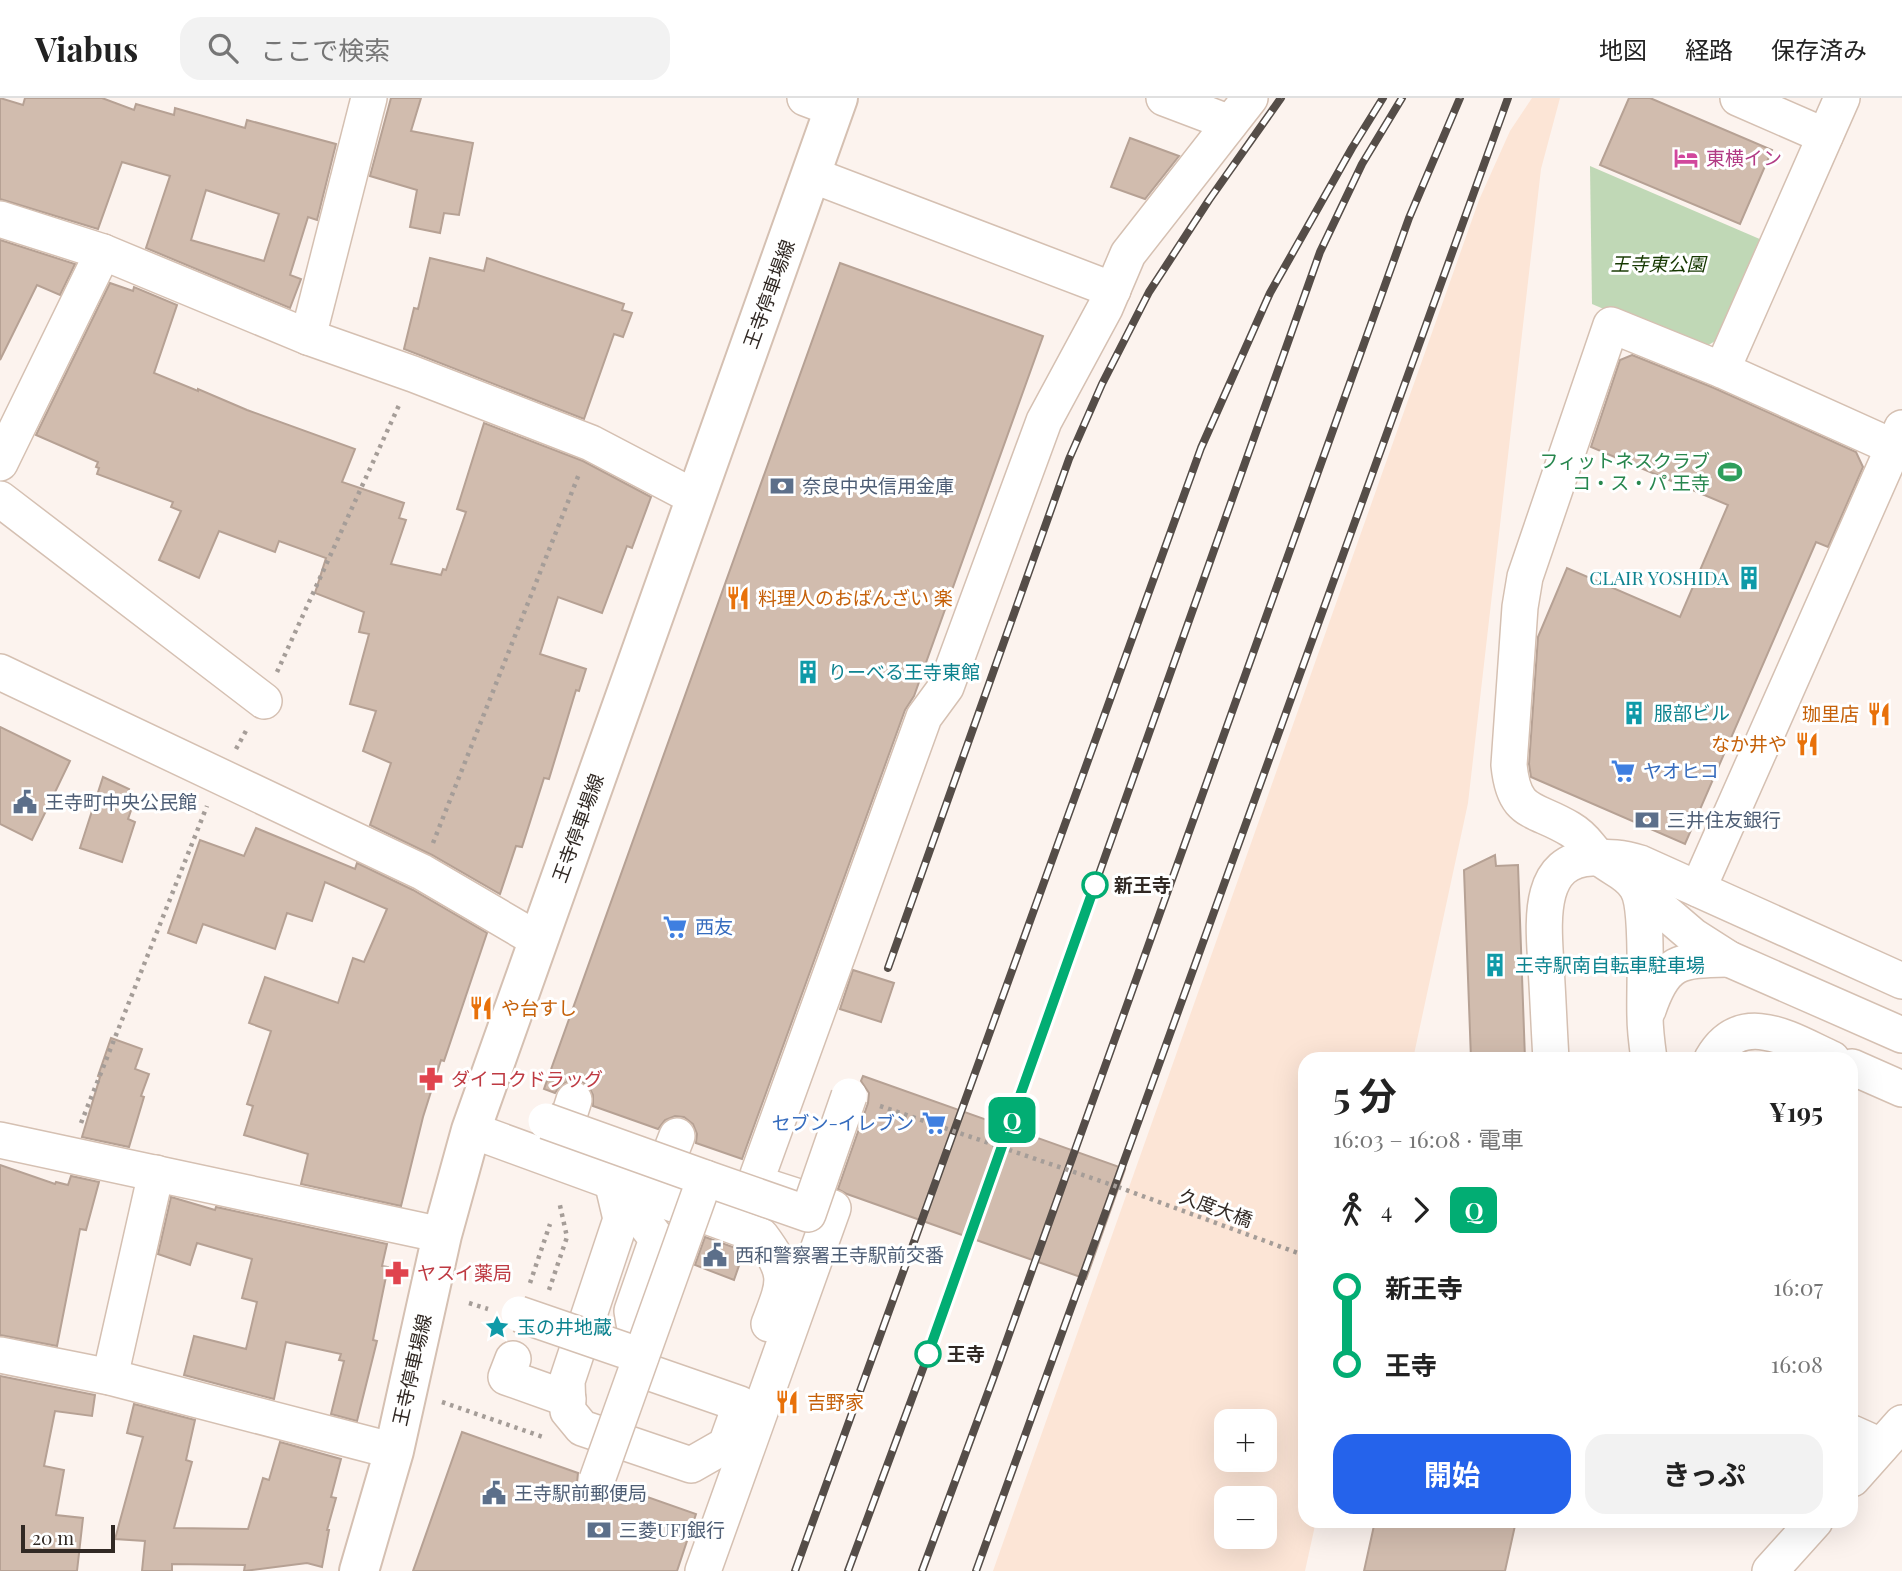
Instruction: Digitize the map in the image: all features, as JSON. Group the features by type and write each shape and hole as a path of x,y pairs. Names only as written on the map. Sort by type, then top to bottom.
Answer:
{"main road":[{"name":"王寺停車場線","path":"359,1571 394,1451 442,1234 471,1130 812,175 826,102"}],"street":[{"path":"308,337 369,98"},
{"path":"703,1571 834,1208 755,1184 924,717 946,687 1044,421 1113,290 1128,254 1240,110 1164,98"},
{"path":"1738,98 1825,136"},
{"path":"1723,370 1842,98"},
{"path":"812,175 1113,290"},
{"path":"0,219 103,252 308,337 413,374 591,443 696,498"},
{"path":"0,463 103,252"},
{"path":"1698,889 1899,442 1611,325 1525,577 1520,607 1508,765 1511,783 1519,801 1533,813 1568,827 1586,839 1600,858 1628,875 1638,890 1693,936 1729,959 1902,1035"},
{"path":"0,499 264,701"},
{"path":"0,672 422,872 538,940"},
{"path":"1551,1052 1544,916 1550,887 1562,869 1577,859 1618,856 1640,863 1902,981"},
{"path":"1638,890 1643,914 1648,1052"},
{"path":"1663,1052 1645,1021 1656,988 1670,968 1695,960 1729,959"},
{"path":"1717,1052 1726,1041 1741,1032 1759,1029 1815,1052"},
{"path":"1858,1070 1902,1089"},
{"path":"562,1116 672,1150 705,1178 808,1214 849,1096"},
{"path":"471,1130 612,1181 761,1236 775,1255 784,1284 726,1445 691,1465 582,1428 568,1411 567,1381 621,1219 612,1181"},
{"path":"0,1140 442,1234"},
{"path":"110,1377 156,1173"},
{"path":"597,1480 705,1178"},
{"path":"612,1181 657,1240 632,1311 642,1370 740,1404"},
{"path":"519,1314 641,1356"},
{"path":"0,1355 110,1377 394,1451"},
{"path":"513,1359 506,1377 568,1399"},
{"path":"1858,1469 1878,1434"},
{"path":"1770,1571 1809,1528"}],"path":[{"path":"422,872 591,443"},
{"name":"久度大橋","path":"849,1096 1118,1187 1298,1253"},
{"path":"519,1314 550,1224"}],"shaded area":[{"path":"1532,98 1560,98 1541,169 1468,803 1415,1052 1298,1052 1298,1528 1314,1528 1305,1571 993,1571 1479,200 1510,131"}],"green space":[{"name":"王寺東公園","path":"1590,166 1762,240 1717,340 1700,350 1592,304"}],"building":[{"path":"0,98 23,105 25,98 102,98 134,110 136,104 174,115 175,108 245,128 247,120 336,144 317,220 308,217 290,275 301,279 290,308 146,248 170,176 122,162 98,229 0,199","holes":["206,190 279,214 264,261 191,240"]},
{"path":"391,98 421,98 411,131 473,143 459,215 444,213 440,233 410,227 417,190 370,176"},
{"name":"東横イン","path":"1629,98 1650,98 1772,150 1740,224 1600,165"},
{"path":"1130,138 1179,156 1145,199 1111,187"},
{"path":"0,240 75,264 60,295 37,285 0,360"},
{"path":"430,258 484,271 487,258 624,304 622,310 632,313 623,337 614,334 584,419 404,349 414,308 418,309"},
{"name":"りーべる王寺東館","path":"840,263 1043,336 914,696 905,710 742,1159 696,1143 697,1134 693,1124 684,1117 675,1116 665,1120 658,1129 593,1106 593,1095 589,1087 581,1081 569,1081 555,1093 544,1089"},
{"path":"110,283 133,291 134,287 177,305 154,373 355,449 342,482 404,503 399,518 406,520 391,564 441,575 443,569 446,570 466,512 457,509 484,423 583,461 651,497 632,548 627,546 602,613 558,597 540,654 586,669 579,691 576,690 549,779 544,778 522,847 516,846 500,894 432,855 370,825 391,763 363,751 376,711 350,704 369,634 359,632 364,612 315,593 326,558 279,541 275,552 219,531 199,578 159,560 181,511 171,507 173,502 97,474 98,462 36,435"},
{"path":"1632,355 1714,388 1856,452 1863,467 1828,547 1816,542 1685,844 1531,777 1529,764 1538,637 1567,568 1680,617 1728,505 1591,447 1620,360"},
{"name":"王寺町中央公民館","path":"0,727 70,761 32,840 0,824"},
{"path":"103,777 129,789 125,799 134,802 128,819 135,822 122,862 80,848"},
{"path":"256,828 355,869 357,863 413,890 487,933 423,1117 401,1206 301,1184 308,1154 244,1135 253,1106 247,1104 271,1031 249,1023 265,977 338,1003 353,958 364,962 387,909 325,882 312,921 287,913 275,949 203,924 196,943 168,933 200,840 244,856"},
{"name":"王寺駅南自転車駐車場","path":"1495,855 1496,866 1518,865 1525,1052 1471,1052 1464,870"},
{"path":"853,970 894,983 881,1022 840,1009"},
{"path":"111,1038 142,1049 135,1069 149,1074 129,1147 82,1137"},
{"path":"863,1076 1125,1169 1086,1279 838,1189 868,1103 869,1093 861,1081"},
{"path":"0,1165 55,1184 68,1185 71,1176 99,1182 86,1230 80,1229 57,1346 0,1335"},
{"path":"171,1197 215,1210 216,1207 387,1244 382,1266 388,1267 373,1340 377,1341 357,1421 331,1414 344,1361 339,1360 341,1354 286,1342 274,1399 184,1375 194,1336 246,1349 257,1302 242,1298 252,1259 197,1243 190,1265 158,1254"},
{"name":"西和警察署王寺駅前交番","path":"705,1237 744,1251 734,1280 695,1265"},
{"path":"0,1376 95,1395 92,1416 55,1411 44,1466 64,1470 56,1515 83,1518 77,1571 0,1571"},
{"path":"134,1404 195,1420 186,1460 192,1462 174,1528 248,1529 263,1478 269,1480 280,1442 341,1459 331,1497 336,1498 327,1530 322,1567 307,1563 244,1571 245,1565 172,1564 172,1571 142,1571 145,1541 115,1539 143,1437 127,1433"},
{"path":"462,1432 578,1473 577,1483 581,1492 591,1499 601,1500 609,1496 616,1486 696,1514 677,1571 413,1571"},
{"path":"1373,1528 1514,1528 1505,1571 1364,1571"}],"railway":[{"path":"888,968 1069,459 1102,384 1149,292 1209,200 1281,98"},
{"path":"795,1571 1201,448 1270,293 1383,98"},
{"path":"848,1571 928,1355 1320,252 1362,164 1402,98"},
{"path":"922,1571 1409,218 1460,98"},
{"path":"976,1571 1508,98"}],"train":[{"name":"Q","path":"928,1354 1095,885"}],"place":[{"name":"東横イン","path":"1686,158"},
{"name":"フィットネスクラブ コ・ス・パ 王寺","path":"1730,472"},
{"name":"奈良中央信用金庫","path":"782,486"},
{"name":"CLAIR YOSHIDA","path":"1749,578"},
{"name":"料理人のおばんざい 楽","path":"738,598"},
{"name":"りーべる王寺東館","path":"808,672"},
{"name":"服部ビル","path":"1634,713"},
{"name":"珈里店","path":"1879,714"},
{"name":"なか井や","path":"1807,744"},
{"name":"ヤオヒコ","path":"1623,771"},
{"name":"王寺町中央公民館","path":"25,802"},
{"name":"三井住友銀行","path":"1647,820"},
{"name":"新王寺","path":"1095,885"},
{"name":"西友","path":"675,927"},
{"name":"王寺駅南自転車駐車場","path":"1495,965"},
{"name":"や台すし","path":"481,1008"},
{"name":"ダイコクドラッグ","path":"431,1079"},
{"name":"セブン-イレブン","path":"934,1123"},
{"name":"西和警察署王寺駅前交番","path":"715,1255"},
{"name":"ヤスイ薬局","path":"397,1273"},
{"name":"玉の井地蔵","path":"497,1327"},
{"name":"王寺","path":"928,1354"},
{"name":"吉野家","path":"787,1402"},
{"name":"王寺駅前郵便局","path":"494,1493"},
{"name":"三菱UFJ銀行","path":"599,1530"}]}
